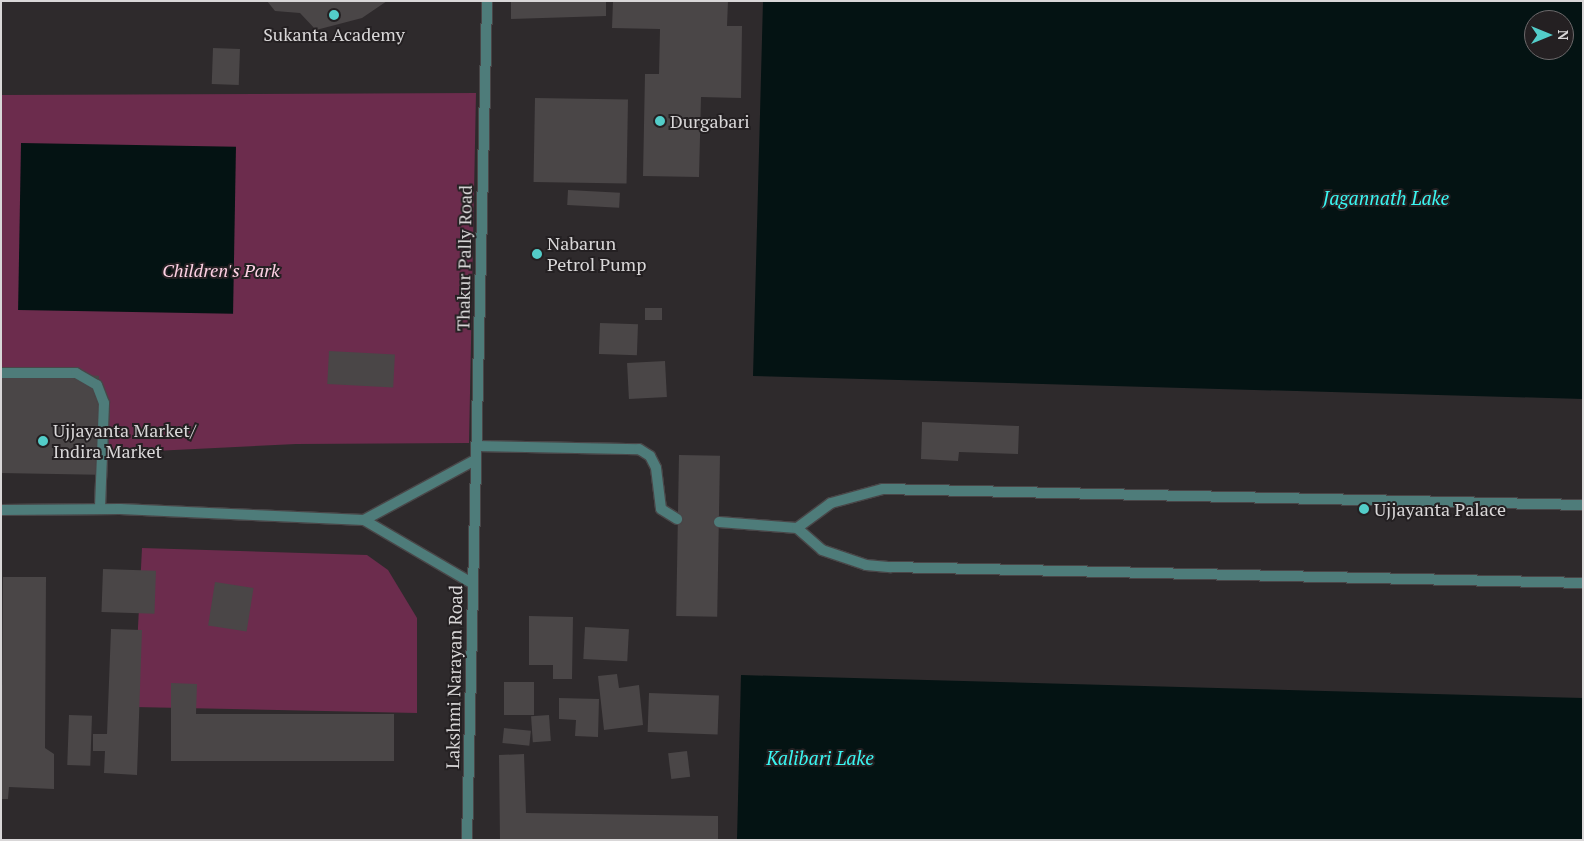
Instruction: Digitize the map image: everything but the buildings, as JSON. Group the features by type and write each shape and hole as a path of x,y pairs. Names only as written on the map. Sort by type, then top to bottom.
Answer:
{"street":[{"name":"Thakur Pally Road","path":"474,516 486,1"},
{"path":"1,373 76,373 97,386 104,403 100,509"},
{"path":"476,446 639,449 650,456 656,468 661,509 677,519"},
{"path":"364,520 475,460"},
{"path":"797,528 831,503 883,489 1583,504"},
{"path":"1,510 100,509 364,520 472,583"},
{"name":"Lakshmi Narayan Road","path":"467,840 474,516"},
{"path":"719,522 797,528 822,550 866,565 891,567 1583,583"}],"green space":[{"name":"Children's Park","path":"476,93 469,443 296,444 93,454 1,387 1,95"},
{"path":"142,548 367,555 388,570 417,618 417,713 134,707"}],"water":[{"name":"Jagannath Lake","path":"763,1 1583,1 1583,399 753,376"},
{"path":"21,143 236,147 233,314 18,310"},
{"name":"Kalibari Lake","path":"741,675 1583,698 1583,840 737,840"}],"place":[{"name":"Sukanta Academy","path":"334,15"},
{"name":"Durgabari","path":"660,121"},
{"name":"Nabarun Petrol Pump","path":"537,254"},
{"name":"Ujjayanta Market/ Indira Market","path":"43,441"},
{"name":"Ujjayanta Palace","path":"1364,509"}]}
